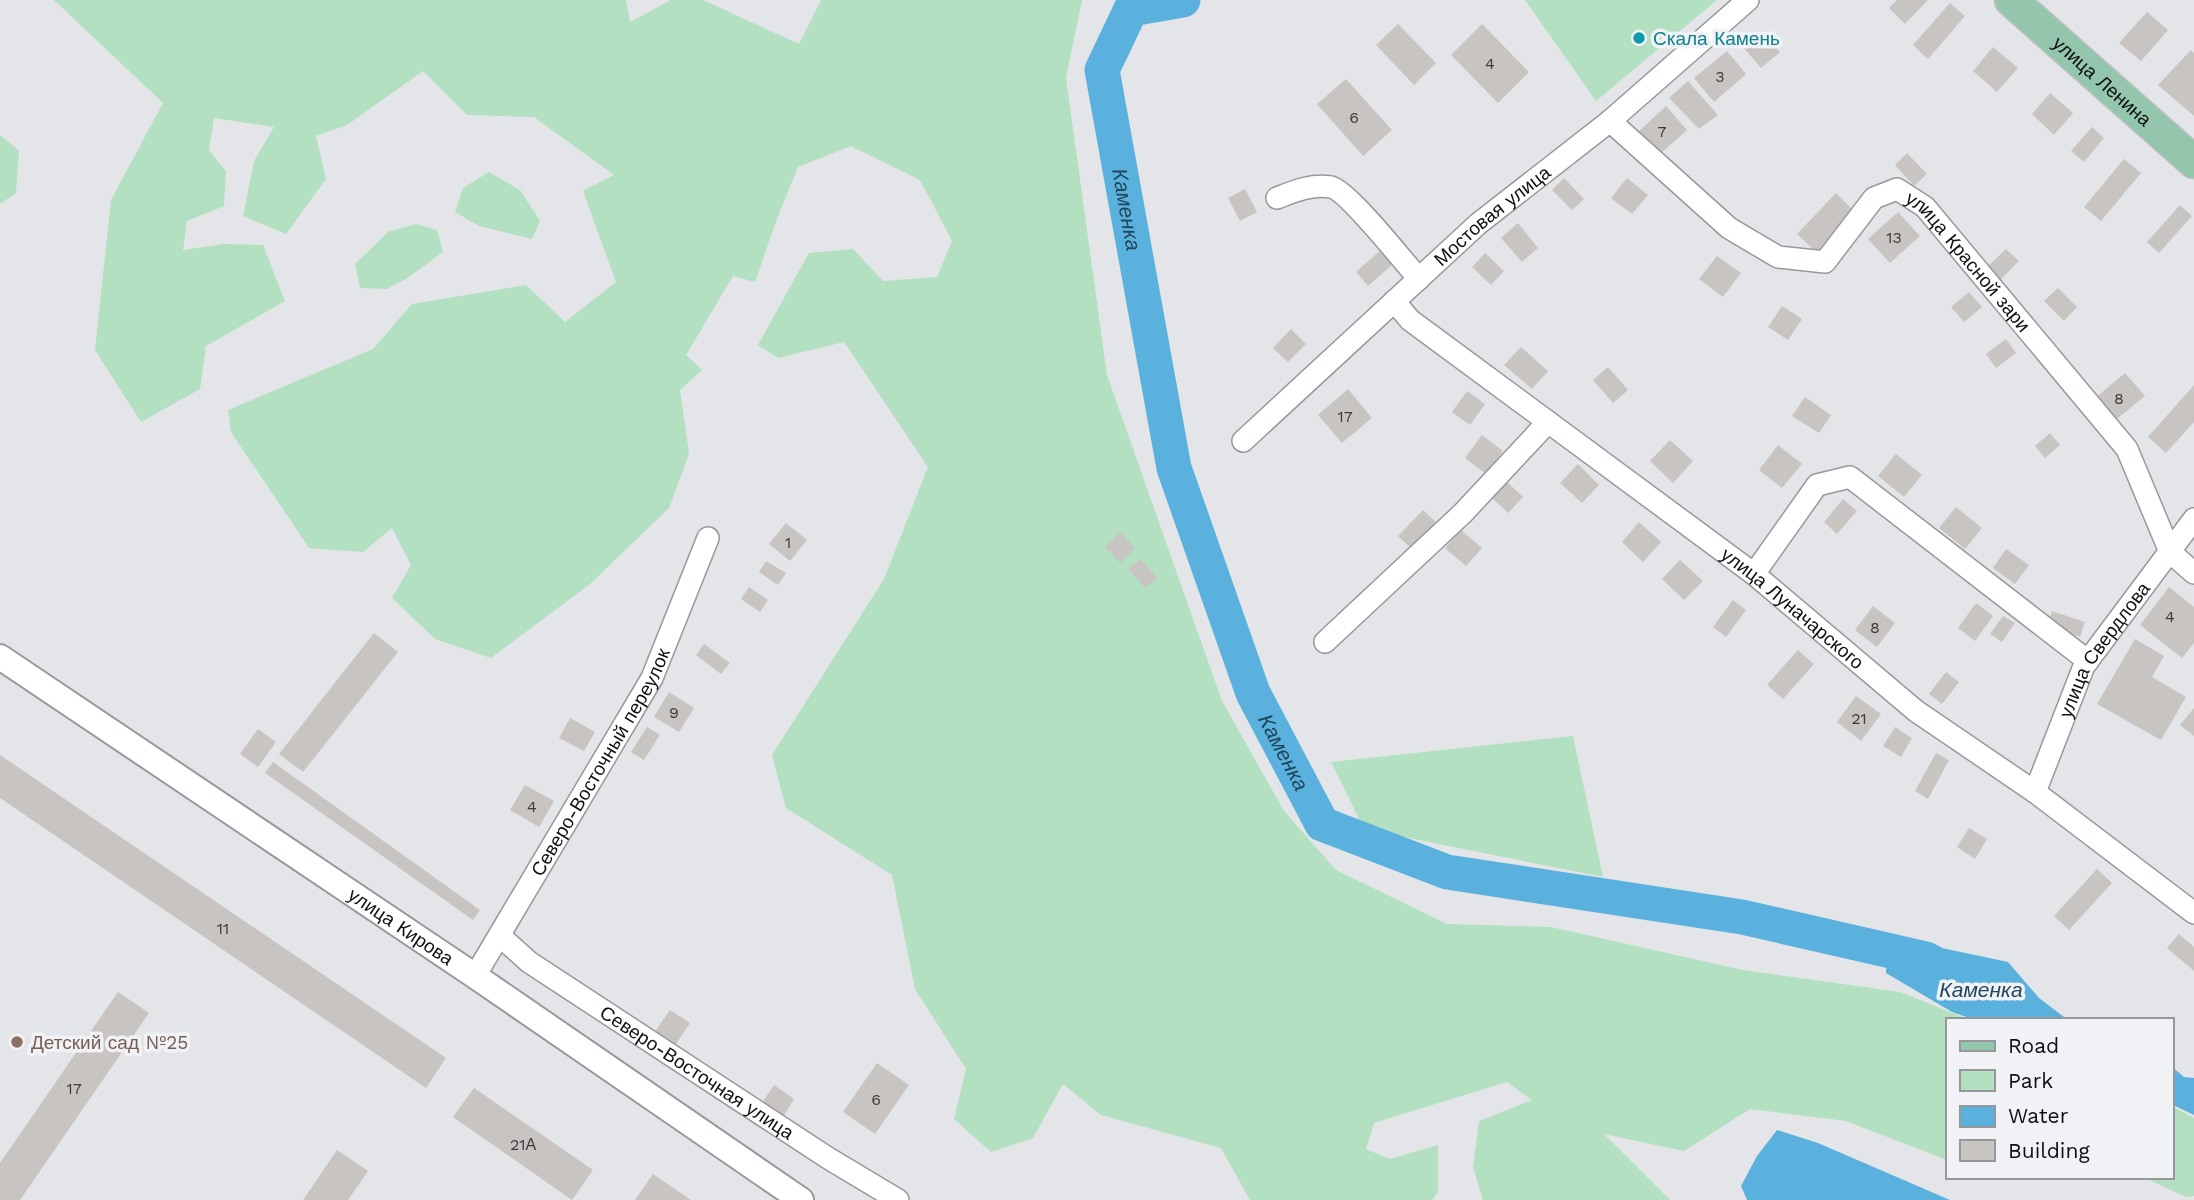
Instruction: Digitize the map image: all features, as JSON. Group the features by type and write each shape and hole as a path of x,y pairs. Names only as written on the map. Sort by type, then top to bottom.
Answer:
{"main road":[{"name":"улица Ленина","path":"2011,0 2194,162"}],"street":[{"name":"Мостовая улица","path":"1242,441 1478,224 1610,121 1748,0"},
{"name":"улица Красной зари","path":"1610,121 1729,228 1778,257 1825,262 1874,198 1897,189 1925,207 2127,449 2170,552 2194,573"},
{"path":"1277,198 1306,187 1334,188 1349,200 1419,279"},
{"name":"улица Луначарского","path":"1394,301 1410,320 1754,574 1916,711 2035,792 2194,913"},
{"path":"1325,642 1462,513 1548,422"},
{"path":"1754,574 1817,485 1850,477 2088,661"},
{"name":"улица Свердлова","path":"2035,792 2088,661 2194,519"},
{"name":"Северо-Восточный переулок","path":"475,976 652,678 708,538"},
{"name":"улица Кирова","path":"0,657 475,976 801,1200"},
{"name":"Северо-Восточная улица","path":"500,936 529,962 898,1200"}],"green space":[{"path":"54,0 626,0 630,22 671,0 703,0 799,44 821,0 1082,0 1066,78 1107,375 1222,701 1284,811 1336,870 1447,924 1551,927 1743,970 1900,992 1965,1018 1946,1018 1946,1160 1846,1121 1750,1109 1684,1151 1604,1134 1670,1200 1483,1200 1473,1167 1479,1121 1532,1100 1507,1082 1374,1123 1366,1149 1390,1159 1438,1145 1438,1192 1432,1200 1250,1200 1221,1148 1101,1115 1063,1084 1033,1138 991,1152 954,1119 966,1069 915,989 892,875 786,808 772,755 884,579 928,467 844,342 778,358 758,345 809,253 853,249 883,281 937,277 952,241 920,180 851,146 798,167 755,282 733,276 686,355 702,370 680,390 689,454 669,508 590,584 491,658 435,639 392,598 411,565 392,528 363,552 309,548 231,432 228,410 373,349 412,304 526,285 565,322 616,282 583,191 614,175 534,117 467,115 423,71 347,125 316,136 326,179 286,234 243,216 254,161 274,127 214,118 209,150 226,171 224,206 187,221 183,250 223,244 263,245 285,301 206,346 200,389 141,422 95,350 111,200 163,103"},
{"path":"1525,0 1717,0 1596,101"},
{"path":"0,135 19,151 16,193 0,204"},
{"path":"489,172 520,190 540,221 532,239 479,226 455,212 463,188"},
{"path":"416,224 437,230 443,252 406,279 387,289 360,288 355,264 388,232"},
{"path":"1573,736 1603,877 1364,829 1331,762"},
{"path":"2173,1107 2194,1118 2194,1196 2186,1197 2147,1179 2173,1179"}],"water":[{"name":"Каменка","path":"1895,938 2008,962 2039,998 2065,1018 1969,1018 1952,1012 1886,973 1887,951"},
{"path":"2173,1068 2184,1077 2194,1078 2194,1115 2173,1105"},
{"path":"1777,1130 1818,1143 1950,1200 1747,1200 1741,1186 1757,1156"}],"building":[{"path":"1897,0 1928,0 1905,24 1889,8"},
{"path":"1950,3 1965,16 1928,59 1913,45"},
{"path":"2147,12 2168,30 2141,61 2119,43"},
{"path":"1398,24 1436,63 1414,85 1376,45"},
{"path":"1482,24 1529,72 1498,103 1451,55"},
{"path":"1761,31 1780,52 1761,68 1743,47"},
{"path":"1993,47 2018,68 1997,92 1973,71"},
{"path":"2191,50 2194,53 2194,116 2158,85"},
{"path":"1727,51 1746,74 1714,102 1694,78"},
{"path":"1346,79 1392,130 1363,156 1317,104"},
{"path":"1688,81 1718,115 1699,129 1669,98"},
{"path":"2050,93 2073,113 2054,135 2032,114"},
{"path":"1666,106 1687,130 1659,155 1638,132"},
{"path":"2092,127 2104,138 2084,162 2071,151"},
{"path":"1907,153 1927,174 1914,186 1895,165"},
{"path":"2124,159 2141,173 2101,221 2084,207"},
{"path":"1564,178 1584,199 1572,210 1552,190"},
{"path":"1627,178 1648,195 1632,214 1611,198"},
{"path":"1245,189 1257,212 1240,221 1228,198"},
{"path":"1836,193 1856,213 1817,253 1797,234"},
{"path":"2180,205 2192,216 2159,253 2147,242"},
{"path":"1898,212 1920,236 1890,263 1868,239"},
{"path":"1518,223 1538,248 1522,262 1501,238"},
{"path":"1382,249 1394,263 1368,286 1356,272"},
{"path":"2006,249 2019,261 1996,284 1983,271"},
{"path":"1485,253 1504,271 1491,285 1472,267"},
{"path":"1717,256 1741,273 1723,297 1699,279"},
{"path":"2058,288 2077,307 2064,321 2044,301"},
{"path":"1969,292 1982,307 1964,322 1951,307"},
{"path":"1782,306 1802,319 1788,340 1768,327"},
{"path":"1291,329 1306,344 1288,362 1273,348"},
{"path":"2006,339 2016,353 1996,368 1986,354"},
{"path":"1521,347 1548,371 1532,389 1504,365"},
{"path":"1608,367 1628,390 1613,403 1593,380"},
{"path":"2125,373 2145,396 2113,422 2094,399"},
{"path":"2194,385 2194,422 2166,453 2148,437"},
{"path":"1348,389 1372,418 1342,443 1318,415"},
{"path":"1467,391 1485,404 1470,425 1452,412"},
{"path":"1805,397 1831,415 1819,433 1792,416"},
{"path":"2050,433 2060,445 2045,458 2035,446"},
{"path":"1482,435 1503,451 1486,474 1465,458"},
{"path":"1670,440 1693,461 1673,483 1650,461"},
{"path":"1778,445 1802,464 1782,488 1759,470"},
{"path":"1896,454 1922,475 1904,497 1878,476"},
{"path":"1578,464 1599,485 1582,503 1560,483"},
{"path":"1504,479 1523,497 1508,513 1489,495"},
{"path":"1843,499 1857,511 1837,534 1824,522"},
{"path":"1956,507 1982,528 1965,549 1939,528"},
{"path":"1423,510 1439,525 1414,551 1398,536"},
{"path":"1639,522 1661,542 1643,562 1622,542"},
{"path":"786,523 807,540 790,561 769,544"},
{"path":"1461,530 1482,548 1466,566 1445,548"},
{"path":"1120,532 1135,548 1120,563 1105,547"},
{"path":"2006,549 2029,565 2015,584 1993,568"},
{"path":"1141,559 1157,578 1145,588 1128,569"},
{"path":"1680,560 1703,581 1684,600 1662,579"},
{"path":"766,561 786,573 778,585 759,572"},
{"path":"749,587 768,600 760,612 741,599"},
{"path":"2169,587 2194,607 2194,643 2182,658 2140,625"},
{"path":"1733,600 1746,610 1726,637 1713,627"},
{"path":"1976,603 1993,616 1975,641 1958,628"},
{"path":"1873,606 1895,623 1877,647 1855,630"},
{"path":"2052,611 2085,622 2080,637 2047,626"},
{"path":"2003,616 2015,623 2002,642 1990,634"},
{"path":"374,633 398,652 303,772 279,754"},
{"path":"2135,639 2164,656 2152,677 2186,697 2161,740 2097,704"},
{"path":"704,644 730,663 721,674 696,655"},
{"path":"1798,650 1814,664 1783,699 1767,685"},
{"path":"1946,672 1959,682 1942,704 1929,694"},
{"path":"669,692 694,708 679,732 654,717"},
{"path":"1856,696 1881,714 1861,741 1837,722"},
{"path":"2194,708 2194,736 2180,725"},
{"path":"570,718 595,732 584,751 559,738"},
{"path":"647,727 660,735 644,760 631,752"},
{"path":"1895,727 1912,738 1901,757 1883,746"},
{"path":"258,729 276,742 258,767 240,754"},
{"path":"1936,753 1949,760 1928,799 1915,791"},
{"path":"0,755 446,1058 426,1088 0,798"},
{"path":"273,762 480,910 473,920 265,773"},
{"path":"525,785 554,801 539,827 510,810"},
{"path":"1969,828 1987,839 1975,859 1957,847"},
{"path":"2097,869 2112,883 2069,930 2054,916"},
{"path":"2179,934 2194,947 2194,971 2167,948"},
{"path":"118,992 149,1013 20,1200 0,1200 0,1163"},
{"path":"670,1010 690,1023 672,1050 652,1036"},
{"path":"877,1063 909,1085 875,1134 843,1112"},
{"path":"774,1085 794,1099 781,1120 760,1106"},
{"path":"474,1088 593,1170 572,1200 453,1117"},
{"path":"337,1150 368,1171 348,1200 303,1200"},
{"path":"653,1174 691,1200 635,1200"}],"waterway":[{"name":"Каменка","path":"1183,0 1131,9 1102,70 1174,468 1253,693 1322,824 1447,872 1742,917 1926,959 1933,963"}],"place":[{"name":"Скала Камень","path":"1639,38"},
{"name":"Детский сад №25","path":"17,1042"}]}
